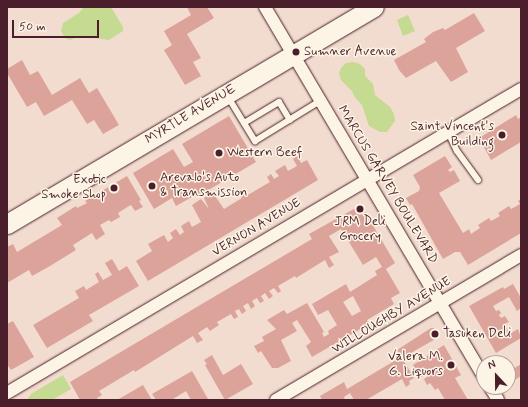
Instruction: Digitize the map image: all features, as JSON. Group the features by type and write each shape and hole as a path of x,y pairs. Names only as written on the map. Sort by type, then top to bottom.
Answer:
{"main road":[{"name":"MYRTLE AVENUE","path":"7,224 374,7"}],"street":[{"name":"MARCUS GARVEY BOULEVARD","path":"265,7 476,363"},
{"name":"VERNON AVENUE","path":"7,392 521,89"},
{"name":"WILLOUGHBY AVENUE","path":"276,400 521,255"}],"lane":[{"path":"226,94 255,141 320,101"},
{"path":"244,123 279,102 290,120"},
{"path":"448,132 457,151 478,180"}],"green space":[{"path":"84,7 111,7 123,27 123,31 109,40 80,36 70,40 65,38 61,31 63,23 79,13"},
{"path":"408,15 415,31 403,36 397,20"},
{"path":"353,62 360,64 365,69 365,76 373,84 375,95 390,107 394,114 395,121 387,132 380,132 369,126 362,105 354,96 352,91 341,80 339,73 341,68 346,63"},
{"path":"63,375 71,389 52,400 27,400 31,394"}],"building":[{"path":"187,7 207,7 214,18 187,34 201,58 193,62 201,76 185,85 164,50 172,45 164,31 191,15"},
{"path":"474,13 485,31 456,48 468,72 451,82 436,61 406,78 399,70 394,60 426,42 424,39 433,32 443,28 445,30"},
{"path":"22,60 30,75 38,71 52,95 80,78 89,93 97,88 119,125 103,134 94,120 87,124 72,100 44,116 36,102 27,107 7,73 7,69"},
{"name":"Saint Vincent's Building","path":"516,115 518,119 521,117 521,142 491,160 479,138"},
{"path":"229,116 256,162 200,195 199,193 176,206 172,198 154,209 133,173 173,149 184,167 193,162 182,144"},
{"path":"297,156 301,163 307,160 318,180 148,281 136,261 152,251 148,244 164,235 168,242 173,238 170,233 176,229 180,235 184,232 181,226 189,221 192,227 201,222 192,205 201,199 209,209 204,198 213,193 224,209 242,198 238,192 243,189 246,196 270,182 267,177 271,174 274,179 279,176 275,171 285,165 288,171 297,166 293,159"},
{"path":"445,156 452,167 448,170 450,172 454,170 460,181 439,193 463,233 469,229 471,234 480,228 478,225 489,218 491,221 500,216 498,213 509,206 511,209 520,204 518,201 521,199 521,233 468,265 460,252 455,252 443,259 412,204 410,205 406,198 419,191 420,187 413,175"},
{"path":"127,176 141,200 139,201 143,207 135,211 131,205 129,206 118,213 120,217 111,222 109,220 100,225 105,234 96,240 92,233 73,245 76,250 50,266 32,276 29,270 7,283 7,247 13,244 17,252 62,225 57,218 76,206 77,208 87,203 85,201"},
{"path":"361,205 395,263 386,269 400,293 391,298 394,304 367,320 369,324 312,357 306,346 311,342 297,320 292,323 297,331 281,340 291,361 278,368 272,368 261,351 258,353 254,346 264,341 262,337 276,329 267,320 284,310 287,314 307,303 324,332 322,333 324,337 329,334 328,331 337,325 328,310 318,315 312,304 346,284 350,292 377,275 375,271 382,267 376,257 363,265 341,229 329,236 339,252 329,257 334,265 329,268 325,260 296,278 295,276 278,286 281,291 278,293 274,288 269,291 273,296 269,299 265,293 261,296 264,301 260,303 257,298 252,301 255,306 251,309 248,303 243,306 246,311 242,314 239,309 235,311 238,317 234,319 231,314 217,322 219,325 210,331 207,327 198,333 203,340 197,343 193,336 135,372 134,370 99,391 102,395 97,398 98,400 80,400 70,382 312,239 309,234","holes":["353,296 361,311 352,316 343,302"]},
{"path":"112,259 119,271 127,266 139,286 89,315 93,321 47,348 33,325 79,298 75,291 84,286 86,290 99,282 95,274 98,272 103,280 112,275 105,263"},
{"path":"513,284 521,298 521,308 517,311 509,297 493,306 496,311 499,310 501,313 499,315 501,318 505,316 509,322 504,324 510,334 518,329 521,338 496,353 469,306 503,287 504,289"},
{"path":"13,321 34,357 11,370 7,364 7,324"},
{"path":"431,328 434,328 439,337 402,358 414,378 409,381 410,384 406,387 402,379 366,400 354,400 350,393 344,397 345,400 322,400 320,396 344,382 347,389 396,360 401,356 397,350"},
{"path":"444,345 461,375 455,378 468,400 445,400 438,388 435,390 430,383 427,385 424,379 439,369 438,367 418,379 414,372 416,370 413,365"},
{"path":"212,355 223,375 241,364 253,384 225,400 205,365 207,364 204,360"},
{"path":"521,364 521,376 516,379 516,367"},
{"path":"192,371 208,399 191,400 186,391 173,399 174,400 156,400 152,394"},
{"path":"143,385 152,400 117,400"}],"place":[{"name":"Sumner Avenue","path":"296,52"},
{"name":"Saint Vincent's Building","path":"502,135"},
{"name":"Western Beef","path":"219,153"},
{"name":"Arevalo's Auto & Transmission","path":"152,186"},
{"name":"Exotic Smoke Shop","path":"114,188"},
{"name":"JRM Deli Grocery","path":"360,209"},
{"name":"Tasuken Deli","path":"435,334"},
{"name":"Valera M. G. Liquors","path":"451,365"}]}
